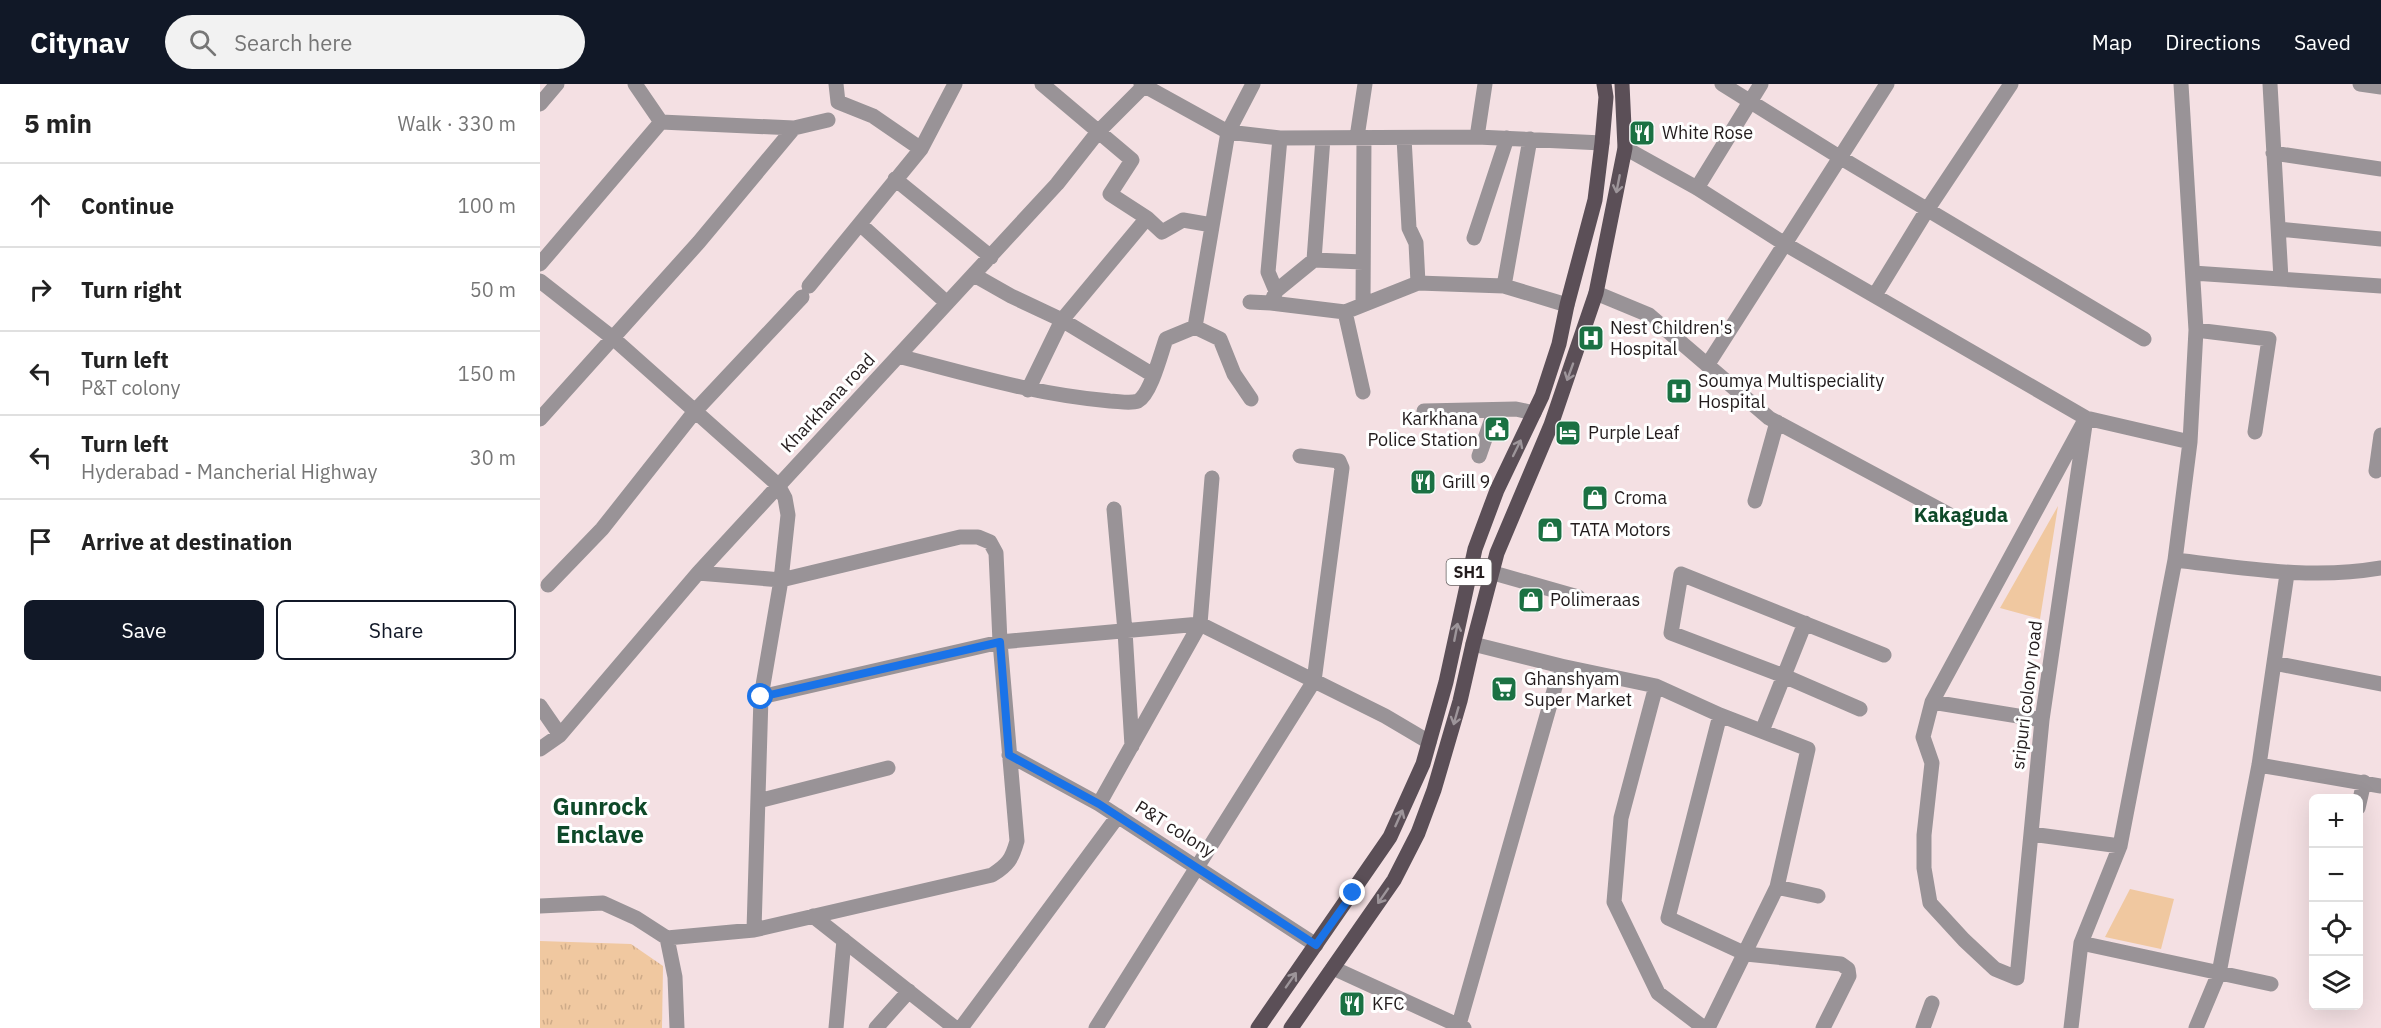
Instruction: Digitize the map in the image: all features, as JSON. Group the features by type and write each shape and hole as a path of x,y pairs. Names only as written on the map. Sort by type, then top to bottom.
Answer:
{"main road":[{"name":"SH1","path":"1258,1028 1390,837 1423,764 1446,682 1474,549 1497,490 1542,396 1559,344 1595,200 1606,97 1604,84"},
{"name":"SH1","path":"1291,1028 1394,880 1418,833 1447,748 1460,701 1490,572 1551,425 1596,293 1625,148 1622,84"},
{"path":"1474,549 1497,553"}],"street":[{"path":"540,104 557,84"},
{"path":"635,84 661,122"},
{"path":"836,84 838,102 873,116 921,149"},
{"path":"548,585 602,528 696,410 806,291 861,225 895,179 921,149 955,84"},
{"path":"1042,84 1132,160 1110,194 1147,218 1162,232 1183,220 1212,225"},
{"path":"1195,327 1228,132 1253,84"},
{"path":"1363,304 1361,137 1365,84"},
{"path":"1477,137 1485,84"},
{"path":"1722,84 1927,210 2144,339"},
{"path":"1697,188 1761,84"},
{"path":"1708,364 1887,84"},
{"path":"1875,295 1927,210 2011,84"},
{"path":"2071,1028 2081,943 2120,846 2175,560 2190,442 2196,330 2181,84"},
{"path":"2270,84 2281,279"},
{"path":"2360,84 2381,87"},
{"path":"1143,85 1228,132 1280,138 1477,137 1602,143"},
{"name":"Kharkhana road","path":"540,749 560,735 698,573 991,257 1057,184 1098,132 1143,85"},
{"path":"661,122 794,128 828,120"},
{"path":"540,264 661,122"},
{"path":"540,419 699,242 794,128"},
{"path":"1274,297 1268,272 1280,138"},
{"path":"1274,297 1314,260 1323,138"},
{"path":"1404,138 1408,228 1416,243 1418,283"},
{"path":"1474,238 1507,138"},
{"path":"1504,286 1530,139"},
{"path":"1625,148 1697,188 1785,244 2085,418 2190,442"},
{"path":"2273,153 2381,169"},
{"path":"895,179 991,257"},
{"path":"1028,390 1062,320 1147,218"},
{"path":"861,225 947,303"},
{"path":"2279,229 2381,239"},
{"path":"1314,260 1363,262"},
{"path":"2193,273 2381,286"},
{"path":"974,275 1011,296 1062,320 1153,375"},
{"path":"540,281 614,339 696,410 778,485 785,498 788,515 781,580 761,697 754,930"},
{"path":"1250,302 1274,297 1345,312 1418,283 1504,286 1567,305"},
{"path":"1596,293 1649,315 1770,418 1952,516"},
{"path":"1345,312 1363,392"},
{"path":"898,356 1028,390 1129,402 1138,401 1147,392 1166,339 1195,327 1220,339 1234,374 1251,399"},
{"path":"2196,330 2270,339 2255,432"},
{"path":"1424,411 1516,409 1534,413"},
{"path":"1479,456 1495,410"},
{"path":"2042,720 1932,702 2085,418"},
{"name":"sripuri colony road","path":"1932,702 1923,737 1932,763 1924,835 1924,868 1930,903 1995,969 2017,978 2042,720 2085,418"},
{"path":"1755,501 1777,422"},
{"path":"2376,471 2381,435"},
{"path":"1096,1028 1314,681 1342,468 1339,461 1299,456"},
{"path":"1099,804 1200,624 1212,478"},
{"path":"1114,509 1132,746"},
{"path":"540,906 603,903 636,918 667,938 754,930 992,875 1006,867 1014,853 1017,841 1000,642 996,553 990,542 978,537 960,537 781,580 698,573"},
{"path":"2175,560 2287,574 2359,572 2381,568"},
{"path":"1490,572 1578,597"},
{"path":"1860,709 1784,676 1671,633 1681,574 1884,655"},
{"path":"2196,1028 2219,973 2259,765 2287,574"},
{"path":"1762,731 1806,623"},
{"path":"761,697 1000,642 1200,624 1385,716 1429,742"},
{"path":"1473,644 1656,686 1720,715 1808,749 1777,887 1708,1028"},
{"path":"2274,663 2381,684"},
{"path":"1333,968 1460,1027 1561,666"},
{"path":"1656,686 1621,819 1614,902 1658,993 1704,1028"},
{"path":"540,706 560,735"},
{"path":"1720,715 1668,918 1746,954 1841,964 1848,969 1849,976 1823,1028"},
{"name":"P&T colony","path":"1009,755 1099,804 1198,866 1316,945"},
{"path":"2259,765 2381,786"},
{"path":"758,801 888,768"},
{"path":"2361,794 2364,782"},
{"path":"961,1028 1118,816"},
{"path":"2031,834 2120,846"},
{"path":"1777,887 1818,896"},
{"path":"813,916 955,1028"},
{"path":"667,938 675,976 676,1028"},
{"path":"836,1028 844,940"},
{"path":"2081,943 2271,984"},
{"path":"876,1028 909,991"},
{"path":"1923,1028 1932,1003"}],"green space":[{"path":"2058,506 2040,619 2000,608"},
{"path":"2130,889 2174,899 2161,949 2105,937"},
{"path":"540,941 631,944 663,966 662,1028 540,1028"}],"place":[{"name":"White Rose","path":"1642,133"},
{"name":"Nest Children's Hospital","path":"1591,338"},
{"name":"Soumya Multispeciality Hospital","path":"1679,391"},
{"name":"Karkhana Police Station","path":"1497,429"},
{"name":"Purple Leaf","path":"1568,433"},
{"name":"Grill 9","path":"1423,482"},
{"name":"Croma","path":"1595,498"},
{"name":"TATA Motors","path":"1550,530"},
{"name":"Polimeraas","path":"1531,600"},
{"name":"Ghanshyam Super Market","path":"1504,689"},
{"name":"KFC","path":"1352,1004"}],"district":[{"name":"Kakaguda","path":"1961,515"},
{"name":"Gunrock Enclave","path":"600,821"}],"route":[{"path":"761,697 1000,642 1009,755 1099,804 1198,866 1316,945 1353,893"}]}
